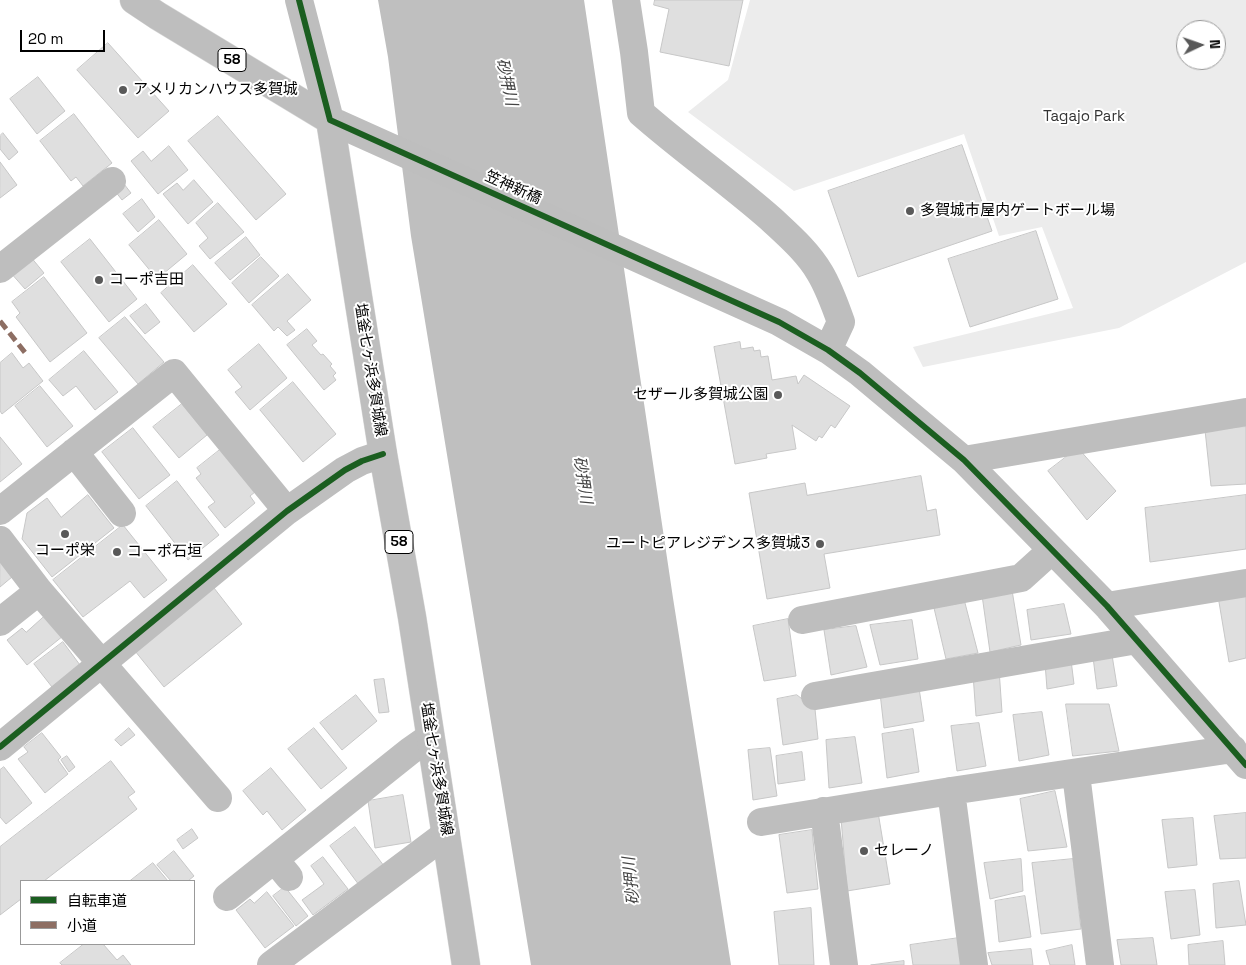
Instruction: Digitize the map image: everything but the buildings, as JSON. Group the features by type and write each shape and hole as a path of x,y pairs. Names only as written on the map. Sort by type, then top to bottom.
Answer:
{"street":[{"name":"58","path":"134,0 330,120"},
{"name":"塩釜七ヶ浜多賀城線","path":"300,0 330,120 383,454 412,617 466,965"},
{"path":"626,0 641,113 666,136 725,180 761,210 791,237 819,271 834,300 841,322 828,350"},
{"name":"笠神新橋","path":"330,120 779,322 828,350 860,373 964,460 1107,606 1240,757"},
{"path":"0,269 112,181"},
{"path":"0,511 174,373 287,511"},
{"path":"964,460 1246,412"},
{"path":"74,452 122,513"},
{"path":"0,747 287,511 344,470 383,454"},
{"path":"0,540 38,591 218,798"},
{"path":"802,620 1021,578 1052,550"},
{"path":"1107,606 1246,583"},
{"path":"0,622 38,591"},
{"path":"815,696 1137,640"},
{"path":"227,897 282,869 410,751 430,737"},
{"path":"762,822 951,791 1076,774 1240,757"},
{"path":"1076,774 1100,965"},
{"path":"951,791 974,965"},
{"path":"824,811 844,965"},
{"path":"271,965 446,834"}],"green space":[{"name":"Tagajo Park","path":"750,0 1246,0 1246,262 1119,328 923,367 913,347 1073,308 1042,227 999,236 964,134 794,191 688,112 728,80"}],"water":[{"name":"砂押川","path":"378,0 584,0 673,598 731,965 531,965 411,236 388,57"}],"marked path":[{"path":"0,321 27,355"}],"cycle path":[{"path":"299,0 330,120 779,322 828,350 860,373 964,460 1107,606 1246,765"},
{"path":"0,747 287,511 345,470 362,461 383,454"}],"place":[{"name":"アメリカンハウス多賀城","path":"123,90"},
{"name":"多賀城市屋内ゲートボール場","path":"910,211"},
{"name":"コーポ吉田","path":"99,280"},
{"name":"セザール多賀城公園","path":"778,395"},
{"name":"コーポ栄","path":"65,534"},
{"name":"ユートピアレジデンス多賀城3","path":"820,544"},
{"name":"コーポ石垣","path":"117,552"},
{"name":"セレーノ","path":"864,851"}]}
